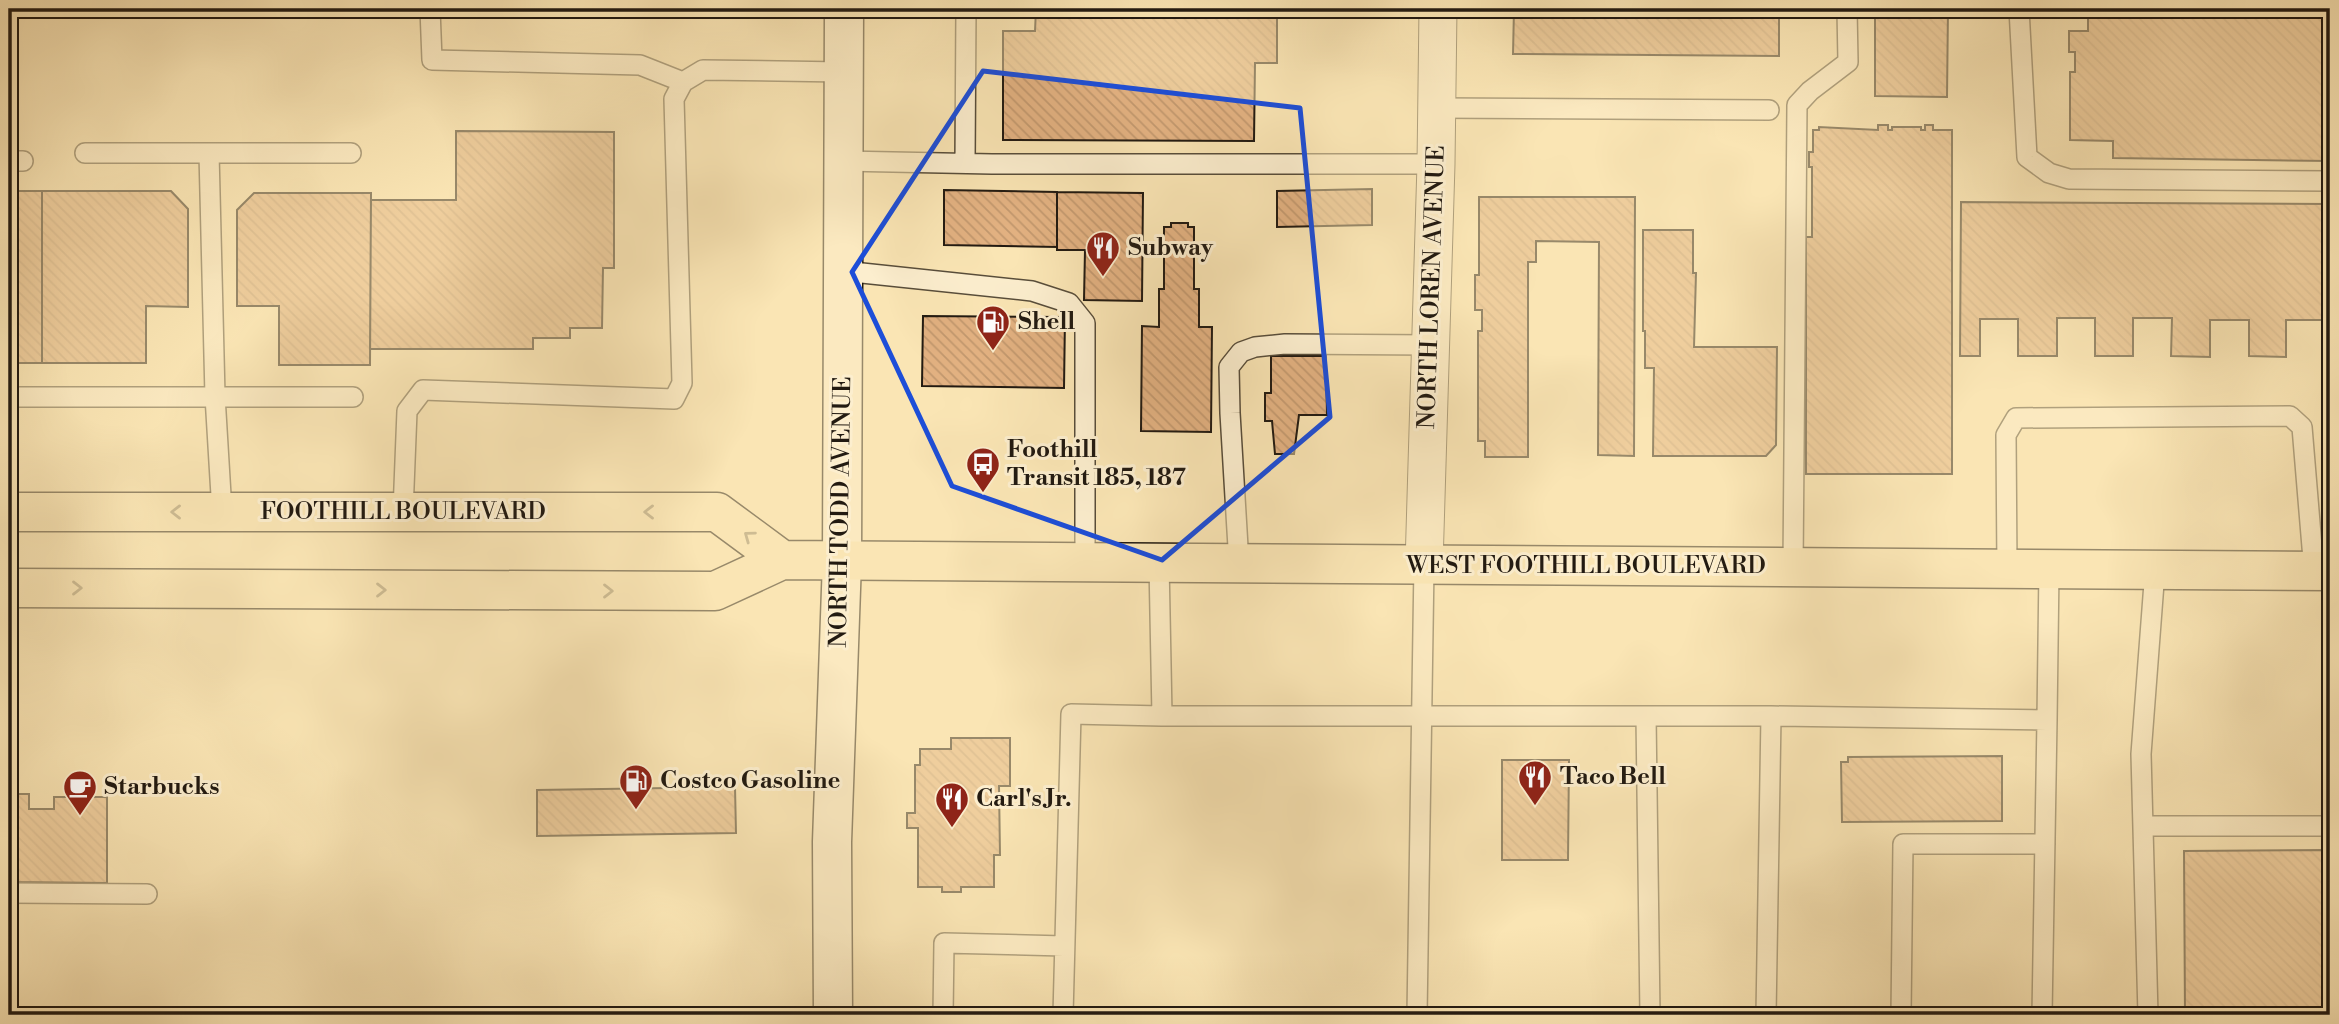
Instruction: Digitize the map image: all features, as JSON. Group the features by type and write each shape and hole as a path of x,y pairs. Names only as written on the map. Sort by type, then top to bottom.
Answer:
{"main road":[{"name":"FOOTHILL BOULEVARD","path":"9,512 717,512 782,560"},
{"path":"9,588 715,591 782,560 842,561"},
{"name":"WEST FOOTHILL BOULEVARD","path":"842,561 2322,571"}],"street":[{"name":"NORTH TODD AVENUE","path":"833,1015 832,842 842,561 844,9"},
{"name":"NORTH LOREN AVENUE","path":"1424,565 1438,9"}],"lane":[{"path":"430,9 432,60 640,65 683,82"},
{"path":"965,9 965,163"},
{"path":"1793,568 1797,104 1848,62 1847,9"},
{"path":"2019,9 2027,157 2049,173 2068,179 2330,181"},
{"path":"403,512 407,411 423,390 674,399 682,383 674,99 683,82 704,70 843,72"},
{"path":"1437,108 1769,110"},
{"path":"85,153 351,153"},
{"path":"209,153 215,396 222,512"},
{"path":"843,161 1436,164"},
{"path":"843,271 1032,291 1069,303 1085,324 1085,563"},
{"path":"1239,564 1229,366 1241,352 1255,347 1285,344 1431,345"},
{"path":"9,397 353,397"},
{"path":"2007,569 2006,435 2016,418 2290,416 2302,427 2322,571"},
{"path":"1159,563 1162,716"},
{"path":"1417,1015 1424,565"},
{"path":"2042,1015 2049,569"},
{"path":"2148,1015 2141,754 2154,570"},
{"path":"1063,1015 1071,714 1422,718 1771,716 2047,720"},
{"path":"1646,716 1650,1015"},
{"path":"1766,1015 1771,716"},
{"path":"2143,825 2330,826"},
{"path":"1901,1015 1903,844 2045,844"},
{"path":"9,893 147,894"},
{"path":"943,1015 944,943 1064,946"}],"highlighted area":[{"path":"983,71 1300,108 1330,417 1162,560 952,486 852,272"}],"building":[{"path":"1036,9 1277,9 1277,63 1255,63 1254,141 1003,140 1003,31 1035,31"},
{"path":"1514,9 1779,9 1779,56 1513,54"},
{"path":"1875,9 1948,9 1947,97 1875,96"},
{"path":"2088,9 2330,9 2330,161 2113,158 2113,141 2070,140 2070,72 2075,72 2075,52 2069,52 2069,31 2088,31"},
{"path":"1878,125 1888,125 1888,130 1892,130 1892,127 1921,127 1921,130 1925,130 1925,125 1933,125 1933,130 1952,130 1952,474 1806,474 1806,237 1812,237 1812,167 1809,167 1809,152 1813,152 1813,130 1819,130 1819,127 1878,130"},
{"path":"456,131 614,132 614,268 603,268 602,328 570,328 570,338 533,338 533,349 370,349 371,200 456,200"},
{"path":"1372,189 1372,225 1277,227 1277,191"},
{"path":"944,190 1057,192 1057,247 944,245"},
{"path":"9,191 42,191 42,363 9,363"},
{"path":"42,191 171,191 188,209 188,307 146,306 146,363 42,363"},
{"path":"1057,192 1143,193 1142,301 1084,300 1085,250 1057,250"},
{"path":"254,193 371,193 370,365 279,365 279,306 237,306 237,210"},
{"path":"1479,197 1635,197 1634,456 1598,455 1599,242 1536,241 1536,262 1528,262 1528,457 1485,457 1485,441 1478,441 1478,331 1482,331 1482,310 1475,310 1475,275 1479,275"},
{"path":"1961,202 2330,204 2330,358 2325,358 2325,320 2286,320 2286,357 2249,356 2249,320 2210,320 2210,357 2171,356 2172,318 2133,318 2133,356 2095,356 2095,318 2057,318 2057,356 2018,356 2018,319 1980,319 1980,356 1960,356"},
{"path":"1171,223 1188,223 1188,227 1194,227 1194,289 1199,289 1199,327 1212,327 1211,432 1141,431 1142,326 1159,327 1159,289 1164,289 1164,227 1171,227"},
{"path":"1643,230 1693,230 1693,273 1696,273 1694,347 1777,347 1776,445 1766,456 1653,456 1654,368 1645,368"},
{"name":"Shell","path":"923,316 1065,317 1064,388 922,386"},
{"path":"1271,356 1326,356 1327,415 1299,415 1294,454 1275,454 1272,421 1265,421 1265,393 1271,393"},
{"path":"951,738 1010,738 1010,786 999,786 1000,855 994,855 994,887 961,887 961,892 942,892 942,887 918,887 918,828 907,828 907,813 915,813 915,765 920,765 920,749 951,749"},
{"path":"2002,756 2002,821 1842,822 1841,762 1848,762 1848,757"},
{"path":"1502,760 1569,760 1568,860 1502,860"},
{"name":"Costco Gasoline","path":"735,787 736,833 537,836 537,790"},
{"path":"9,794 29,794 29,809 54,809 54,797 107,797 107,883 9,882"},
{"path":"2330,850 2330,1015 2185,1015 2184,851"}],"place":[{"name":"Subway","path":"1103,278"},
{"name":"Shell","path":"993,352"},
{"name":"Foothill Transit 185, 187","path":"983,494"},
{"name":"Taco Bell","path":"1535,807"},
{"name":"Costco Gasoline","path":"636,811"},
{"name":"Starbucks","path":"80,817"},
{"name":"Carl's Jr.","path":"952,829"}]}
